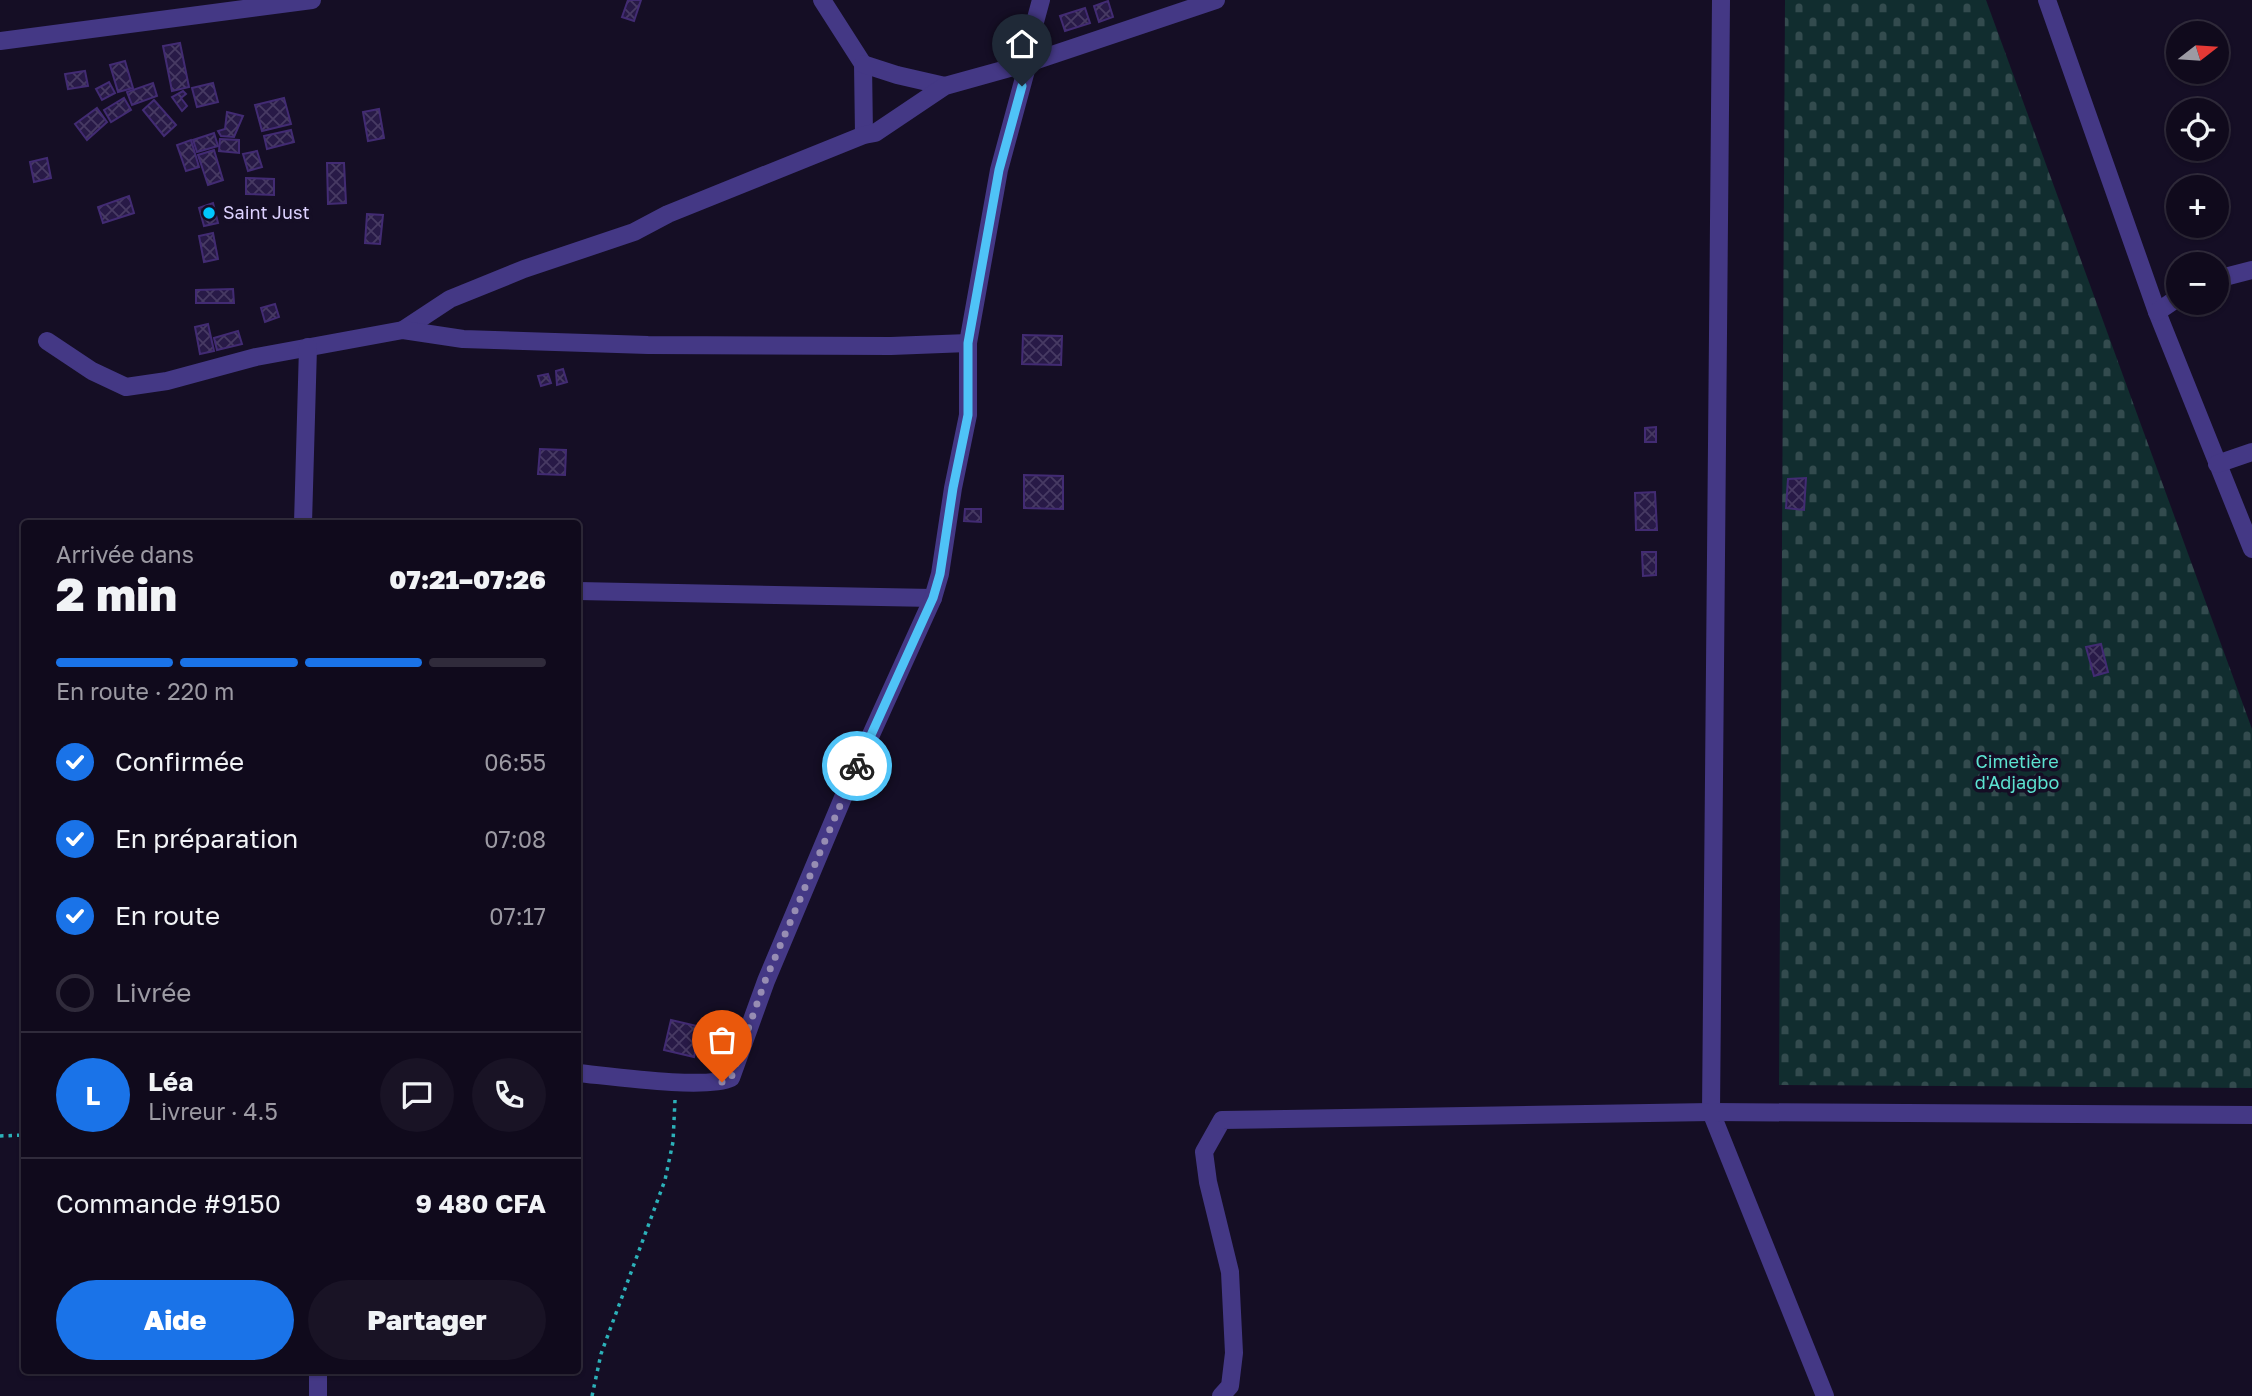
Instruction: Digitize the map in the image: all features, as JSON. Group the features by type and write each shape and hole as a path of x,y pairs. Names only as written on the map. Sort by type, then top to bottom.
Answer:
{"street":[{"path":"0,41 312,0"},
{"path":"822,0 863,64 864,135"},
{"path":"581,1073 676,1082 722,1082 731,1078 765,981 850,781 933,598 940,574 953,488 968,415 968,343 999,170 1028,63 1032,33 1041,0"},
{"path":"403,330 450,299 524,269 634,232 668,214 864,135 875,133 945,86 1028,63 1216,0"},
{"path":"1721,0 1712,1112 1825,1396"},
{"path":"2048,0 2157,312 2252,549"},
{"path":"863,64 945,86"},
{"path":"2229,276 2252,270"},
{"path":"2157,312 2166,306"},
{"path":"47,341 92,371 126,387 167,381 256,357 403,330 463,340 648,345 891,346 968,343"},
{"path":"303,520 308,347"},
{"path":"2217,464 2252,452"},
{"path":"581,591 933,598"},
{"path":"1220,1396 1230,1386 1234,1353 1230,1272 1208,1182 1204,1152 1222,1120 1712,1112 2252,1115"},
{"path":"318,1374 318,1396"}],"path":[{"path":"592,1396 601,1354 665,1180 673,1142 676,1082"},
{"path":"0,1136 21,1135"}],"green space":[{"name":"Cimetière d'Adjagbo","path":"1785,0 1986,0 2252,729 2252,1088 1779,1085"}],"building":[{"path":"628,0 641,0 634,21 622,17"},
{"path":"1108,1 1113,17 1099,22 1094,6"},
{"path":"1085,8 1090,23 1065,31 1060,16"},
{"path":"180,43 189,87 172,91 163,46"},
{"path":"125,61 133,88 118,92 110,65"},
{"path":"85,71 88,86 68,89 65,74"},
{"path":"109,82 115,93 102,100 96,89"},
{"path":"153,83 157,96 132,105 127,92"},
{"path":"213,83 218,102 197,107 192,88"},
{"path":"183,91 186,94 181,98 187,106 182,111 172,97"},
{"path":"124,98 131,110 111,122 104,110"},
{"path":"284,98 291,124 262,131 255,105"},
{"path":"154,100 176,125 164,136 143,110"},
{"path":"97,108 107,122 87,140 75,124"},
{"path":"379,109 384,138 368,141 363,112"},
{"path":"227,112 243,116 234,137 221,136 218,131 225,129"},
{"path":"291,130 294,142 267,149 264,136"},
{"path":"214,133 218,146 197,152 193,140"},
{"path":"220,139 239,140 239,153 219,151"},
{"path":"191,140 199,167 186,171 177,145"},
{"path":"214,150 223,180 208,185 198,155"},
{"path":"257,151 262,167 248,171 243,154"},
{"path":"47,158 51,178 34,182 30,162"},
{"path":"327,163 344,163 346,203 328,204"},
{"path":"246,178 274,179 274,195 246,194"},
{"path":"129,196 134,213 103,223 98,207"},
{"path":"213,203 218,223 204,226 199,208"},
{"path":"367,214 383,215 380,244 365,243"},
{"path":"213,233 218,259 204,262 199,236"},
{"path":"233,289 234,303 196,303 196,290"},
{"path":"275,304 279,317 265,322 261,308"},
{"path":"208,324 214,351 200,354 195,327"},
{"path":"238,331 242,344 217,350 214,338"},
{"path":"1023,335 1062,336 1061,365 1022,364"},
{"path":"563,369 567,382 557,385 556,371"},
{"path":"548,374 551,383 541,386 538,376"},
{"path":"1656,427 1656,442 1645,442 1645,428"},
{"path":"540,449 566,450 565,475 538,474"},
{"path":"1024,475 1063,476 1063,509 1024,508"},
{"path":"1806,478 1804,510 1786,508 1788,479"},
{"path":"1655,492 1657,530 1636,530 1635,493"},
{"path":"965,509 981,509 981,522 964,521"},
{"path":"1642,552 1656,552 1656,575 1643,576"},
{"path":"2101,644 2108,672 2094,676 2086,647"},
{"path":"671,1020 701,1027 694,1057 664,1050"}],"way so far":[{"path":"722,1082 731,1078 738,1062 765,981 857,766"}],"place":[{"name":"Saint Just","path":"209,213"}],"route":[{"path":"857,766 933,598 940,574 953,488 968,415 968,343 999,170 1022,86"}]}
